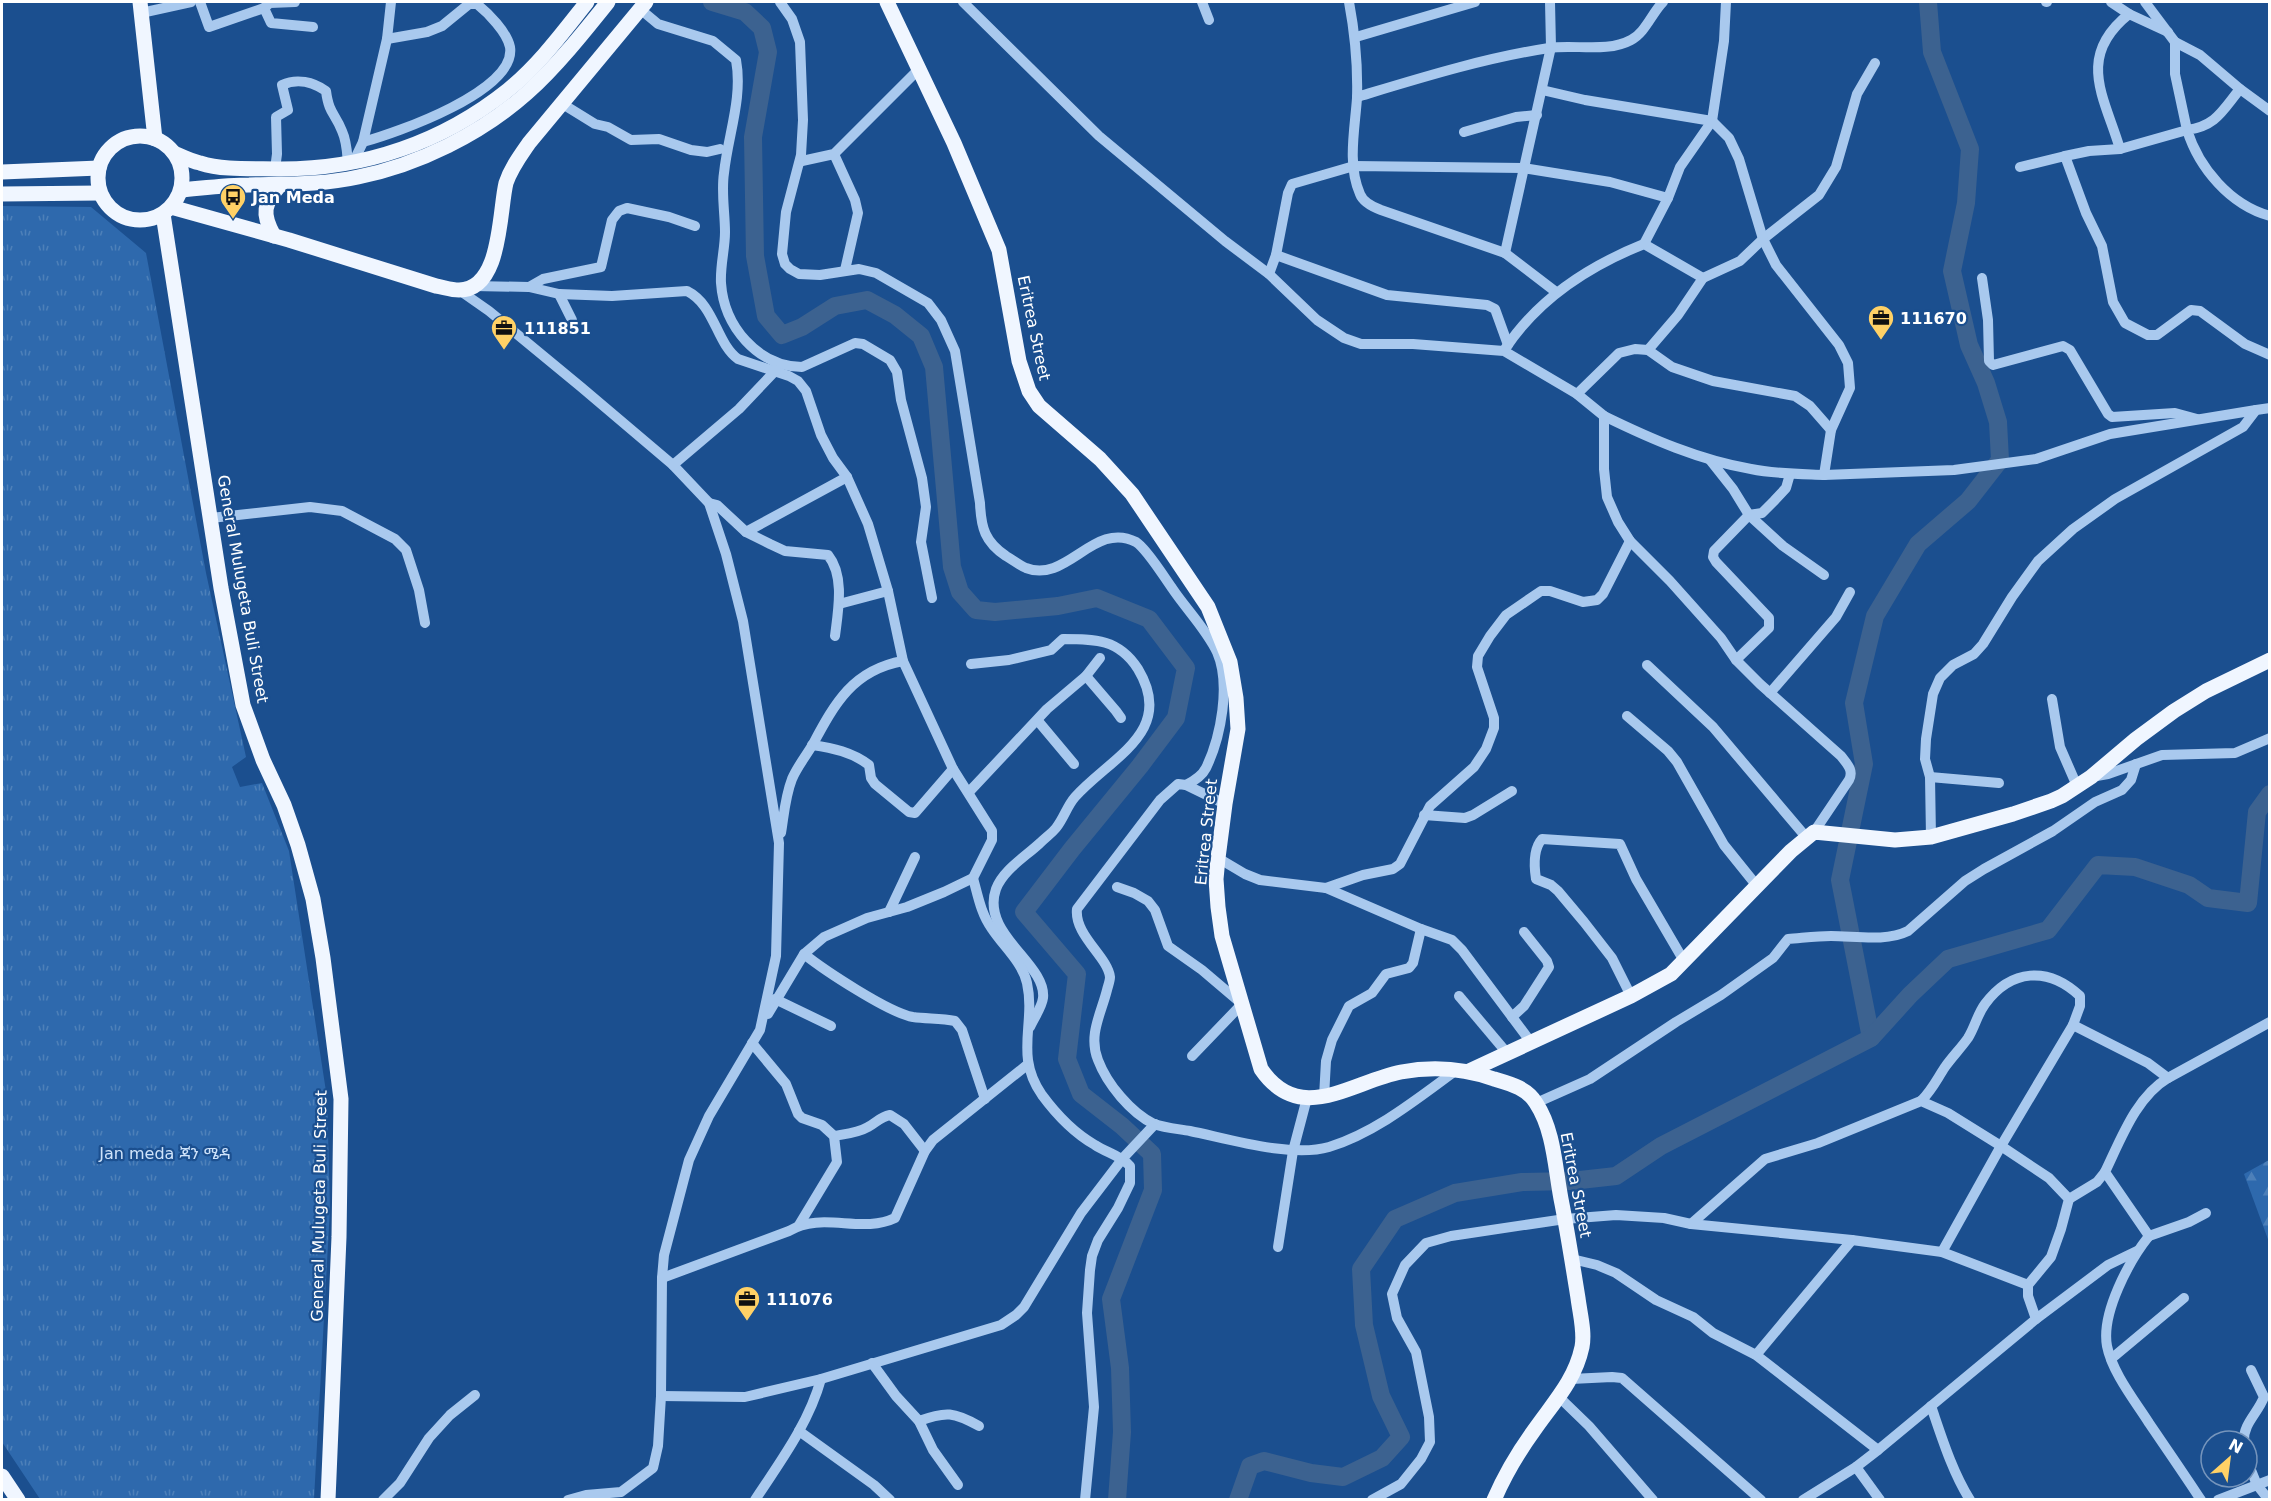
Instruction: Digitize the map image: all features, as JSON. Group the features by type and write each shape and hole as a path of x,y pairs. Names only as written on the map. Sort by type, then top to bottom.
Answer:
{"main road":[{"path":"181,190 248,184 280,185 358,177 458,124 509,89 562,34 587,2"},
{"path":"608,2 567,52 528,93 465,137 420,160 299,169 211,166 174,153 155,139 143,136 131,137 111,147 99,168 97,181 100,193 106,205 116,214 128,219 141,221 167,211 274,236 436,286 459,291 474,286 491,264 498,242 507,183 514,165 561,103 643,5"},
{"name":"Eritrea Street","path":"888,2 999,250 1019,361 1029,392 1039,406 1100,459 1132,494 1208,607 1220,632 1230,662 1238,729 1225,804 1216,888 1222,936 1261,1069 1269,1080 1283,1091 1307,1098 1324,1097 1399,1073 1423,1070 1463,1070 1516,1086 1536,1103 1543,1117 1552,1150 1565,1220 1583,1339 1571,1379 1504,1477 1494,1500"},
{"path":"141,7 155,139"},
{"path":"167,211 181,190 182,171 174,153"},
{"path":"2,172 99,168"},
{"path":"274,236 266,220 265,211 267,202 280,185"},
{"path":"2,194 100,193"},
{"name":"General Mulugeta Buli Street","path":"167,211 221,588 243,705 263,760 284,805 313,899 341,1099 339,1237 328,1500"},
{"path":"1463,1070 1507,1053 1631,996 1671,974 1810,835 1838,834 1901,840 1931,837 2042,804 2062,796 2091,777 2174,711 2206,691 2270,660"},
{"path":"2,1476 18,1500"}],"street":[{"path":"141,7 191,2"},
{"path":"200,2 209,27 264,8 270,3 295,2"},
{"path":"350,164 363,142 387,39 391,2"},
{"path":"780,2 792,19 800,42 802,120 801,155 786,212 782,254 790,269 799,274 820,275 860,269 876,273 928,303 942,320 955,351 959,372 980,503 980,524 993,548 1028,569 1051,569 1102,538 1128,539 1138,543 1204,632 1217,653 1224,681 1221,722 1206,768 1186,785"},
{"path":"963,2 1099,136 1225,241 1269,274 1317,320 1344,338 1361,344 1505,348 1577,394 1604,416 1670,446 1710,460 1790,474 1954,471 2036,459 2110,434 2270,408"},
{"path":"1202,2 1209,20"},
{"path":"1349,2 1356,37 1357,97 1354,166 1360,195 1370,205 1505,254 1556,292"},
{"path":"1356,37 1475,2"},
{"path":"1505,254 1551,47 1550,2"},
{"path":"1357,97 1441,72 1551,47 1613,46 1629,42 1638,36 1663,2"},
{"path":"1505,348 1556,292 1574,279 1619,254 1644,244 1668,198 1680,167 1712,121 1724,41 1726,2"},
{"path":"2111,2 2200,55 2270,111"},
{"path":"2145,2 2172,37 2175,74 2187,130 2193,149 2200,161 2226,191 2254,212 2270,216"},
{"path":"363,142 396,133 446,111 484,87 505,68 509,57 510,46 493,18 477,4 469,4 442,26 427,32 399,39 387,39"},
{"path":"643,5 658,24 713,41 736,60 739,90 723,174 725,233 721,282 727,309 745,342 765,357 794,367 802,367 855,343 862,344 890,360 897,372 901,400 922,478 926,507 921,542 932,598"},
{"path":"264,8 271,23 313,27"},
{"path":"2120,149 2101,96 2097,66 2107,39 2129,14"},
{"path":"1648,350 1678,315 1703,278 1740,261 1763,239 1810,203 1828,182 1836,167 1857,94 1875,63"},
{"path":"802,161 834,154 919,69"},
{"path":"274,169 277,154 276,117 288,110 282,85 290,82 317,85 326,92 328,107 341,129 350,164"},
{"path":"2020,167 2089,151 2120,149 2187,130 2203,128 2211,123 2240,89"},
{"path":"1542,90 1585,100 1712,121 1729,138 1739,159 1763,239 1776,265 1839,345 1848,363 1850,388 1831,430 1824,474"},
{"path":"561,103 595,124 608,127 631,140 658,139 691,150 707,152 720,149"},
{"path":"1464,132 1516,117 1537,115"},
{"path":"834,154 855,200 858,213 845,270"},
{"path":"2065,156 2086,213 2102,246 2113,302 2125,323 2148,335 2157,335 2191,310 2200,311 2245,344 2270,355"},
{"path":"1269,274 1276,255 1288,193 1292,184 1354,166 1523,168 1610,182 1668,198"},
{"path":"529,287 543,279 602,267 612,220 619,211 627,208 669,217 695,226"},
{"path":"1644,244 1703,278"},
{"path":"1276,255 1388,295 1487,305 1495,309 1505,348"},
{"path":"1982,278 1988,320 1989,361 1992,365 2063,346 2070,350 2112,417 2175,412 2201,420"},
{"path":"474,286 529,287 559,294 612,296 687,291 696,295 712,318 732,355 776,370 798,381 806,391 821,435 833,458 847,477 868,524 888,591 903,661 953,769 992,831 992,840 973,878 944,892 867,918 824,937 804,954 775,999 760,1030 709,1116 688,1160 674,1214 662,1278 661,1396 658,1446 653,1468 624,1496 586,1495 568,1500"},
{"path":"459,291 489,311 673,465 708,503 726,554 743,621 779,843"},
{"path":"559,294 572,320"},
{"path":"1577,394 1619,353 1635,349 1648,350 1672,367 1713,381 1795,396 1810,406 1831,430"},
{"path":"673,465 739,409 776,370"},
{"path":"1931,837 1930,777 1925,759 1926,739 1933,694 1940,678 1953,665 1974,654 1983,644 2038,561 2073,529 2115,499 2243,427 2256,410"},
{"path":"1604,416 1604,469 1607,497 1618,522 1630,541 1670,581 1721,639 1736,660 1841,756 1851,770 1852,775 1849,780 1810,835 1713,727 1647,665"},
{"path":"1710,460 1733,489 1749,515 1783,546 1824,575"},
{"path":"1736,660 1769,628 1769,618 1713,557 1713,551 1749,515 1762,513 1774,501 1786,488 1790,474"},
{"path":"746,532 847,477"},
{"path":"708,503 717,505 746,532 785,551 828,555 837,575 839,604 835,636"},
{"path":"211,518 310,507 342,511 395,539 406,550 419,590 425,623"},
{"path":"1326,888 1352,878 1393,869 1400,864 1430,806 1481,759 1494,728 1494,718 1477,667 1478,656 1506,615 1541,591 1551,591 1584,602 1598,600 1630,541"},
{"path":"839,604 888,591"},
{"path":"1770,693 1824,633 1850,592"},
{"path":"971,664 1009,660 1052,650 1063,639 1097,640 1118,646 1130,657 1145,682 1151,701 1149,719 1136,741 1073,799 1057,827 1002,877 995,891 994,911 999,924 1009,942 1028,964 1043,989 1043,999 1027,1033"},
{"path":"969,792 1061,696 1086,676 1100,658"},
{"path":"760,1030 776,956 779,843 792,778 831,709 850,686 889,663 903,661"},
{"path":"1086,676 1121,718"},
{"path":"2052,699 2060,747 2077,786"},
{"path":"1627,716 1668,751 1677,762 1724,845 1757,886"},
{"path":"1038,721 1074,764"},
{"path":"2091,777 2108,774 2162,755 2235,753 2270,738"},
{"path":"812,745 834,749 860,758 869,765 871,778 875,784 909,812 915,813 953,769"},
{"path":"1536,1103 1590,1079 1720,995 1773,958 1788,939 1887,936 1908,931 1975,875 2053,831 2095,802 2122,790 2131,780 2136,764"},
{"path":"1930,777 2000,783"},
{"path":"1197,778 1202,793"},
{"path":"1225,804 1186,785 1178,784 1160,800 1077,909 1076,916 1084,933 1107,969 1110,978 1102,1010 1095,1024 1093,1038 1097,1059 1117,1094 1152,1126 1293,1151 1327,1148 1345,1141 1403,1109 1463,1070"},
{"path":"1424,815 1465,818 1512,791"},
{"path":"1631,996 1612,958 1584,922 1558,891 1551,885 1536,879 1534,864 1538,843 1542,838 1620,844 1636,879 1684,962"},
{"path":"889,912 915,858"},
{"path":"1218,858 1260,880 1326,888 1452,940 1462,950 1530,1041"},
{"path":"973,878 982,912 1007,947 1026,982 1029,1004 1027,1065 1035,1084 1078,1134 1095,1146 1123,1158 1130,1166 1130,1183 1098,1240 1090,1270 1087,1313 1094,1407 1085,1500"},
{"path":"1118,887 1148,902 1155,910 1168,946 1202,970 1242,1004 1192,1056"},
{"path":"1324,1097 1326,1061 1339,1023 1349,1006 1372,993 1386,974 1409,968 1413,963 1421,929"},
{"path":"1512,1017 1524,1006 1549,968 1547,961 1524,932"},
{"path":"804,954 820,967 896,1011 911,1017 955,1021 962,1030 985,1099"},
{"path":"1691,1224 1765,1159 1818,1143 1922,1101 1970,1036 1986,1003 1996,992 2015,978 2034,975 2051,977 2068,985 2080,996 2080,1006 2073,1024 1942,1252"},
{"path":"1459,996 1507,1053"},
{"path":"775,999 831,1026"},
{"path":"2036,1319 2028,1296 2028,1285 2050,1257 2069,1199 2097,1182 2105,1172 2123,1134 2146,1096 2168,1078 2270,1022"},
{"path":"2073,1024 2148,1063 2168,1078"},
{"path":"752,1043 786,1084 801,1118 822,1125 834,1136 837,1162 799,1225"},
{"path":"662,1278 789,1231 799,1225 821,1222 856,1224 890,1221 895,1218 925,1151 933,1140 1027,1065"},
{"path":"1278,1247 1293,1151 1307,1098"},
{"path":"1922,1101 1948,1113 2001,1146 2049,1178 2069,1199"},
{"path":"834,1136 860,1131 869,1127 880,1117 890,1115 904,1124 925,1151"},
{"path":"661,1396 745,1397 821,1379 1001,1325 1024,1307 1081,1213 1123,1158 1152,1126"},
{"path":"2105,1172 2149,1236"},
{"path":"2201,1500 2129,1394 2111,1359 2107,1347 2106,1331 2111,1310 2137,1251 2149,1236 2189,1222 2206,1213"},
{"path":"1372,1500 1401,1484 1421,1459 1430,1442 1429,1417 1416,1352 1397,1318 1392,1294 1405,1265 1426,1244 1451,1236 1565,1220 1617,1215 1664,1218 1691,1224 1852,1240 1942,1252 2028,1285"},
{"path":"1755,1355 1852,1240"},
{"path":"1803,1500 1856,1467 1878,1450 2036,1319 2108,1264 2137,1251"},
{"path":"1572,1259 1597,1265 1616,1273 1656,1300 1693,1317 1713,1333 1755,1355 1878,1450"},
{"path":"2111,1359 2184,1298"},
{"path":"872,1363 896,1396 920,1421 933,1450 958,1485"},
{"path":"2245,1429 2264,1397 2251,1370"},
{"path":"1571,1379 1622,1378 1761,1500"},
{"path":"755,1500 799,1431 815,1400 821,1379"},
{"path":"383,1500 400,1483 429,1438 450,1415 475,1395"},
{"path":"1559,1397 1605,1444 1653,1500"},
{"path":"1931,1406 1960,1484 1971,1500"},
{"path":"920,1421 948,1413 961,1416 979,1426"},
{"path":"799,1431 874,1485 890,1500"},
{"path":"1856,1467 1880,1500"},
{"path":"2259,1488 2269,1500"},
{"path":"2218,1500 2247,1489"}],"green space":[{"name":"Jan meda ጃን ሜዳ","path":"2,206 91,207 146,253 206,573 246,757 232,767 240,787 262,783 289,851 327,1098 330,1208 314,1499 40,1499 2,1442"},
{"path":"2269,1160 2269,1242 2244,1174"}],"waterway":[{"path":"712,2 745,12 762,28 768,52 753,137 755,256 766,316 782,335 802,327 835,306 867,300 895,315 921,336 934,367 952,567 960,592 976,610 995,612 1058,606 1097,598 1149,619 1186,668 1176,718 1024,912 1077,974 1067,1059 1081,1094 1122,1126 1152,1154 1153,1190 1111,1299 1120,1368 1122,1432 1117,1500"},
{"path":"1871,1038 1840,880 1864,764 1854,703 1875,616 1918,544 1968,501 2000,460 1998,422 1986,383 1969,345 1952,271 1966,203 1970,149 1932,52 1928,2"},
{"path":"1238,1500 1250,1466 1264,1461 1311,1473 1343,1477 1382,1458 1401,1437 1381,1396 1364,1325 1361,1269 1395,1219 1455,1193 1522,1182 1571,1181 1616,1176 1661,1146 1871,1038 1910,995 1948,959 2048,930 2098,865 2135,867 2189,885 2208,898 2248,903 2257,812 2270,794"}],"place":[{"name":"Jan Meda","path":"233,220"},
{"name":"111670","path":"1881,341"},
{"name":"111851","path":"504,351"},
{"name":"111076","path":"747,1322"}]}
